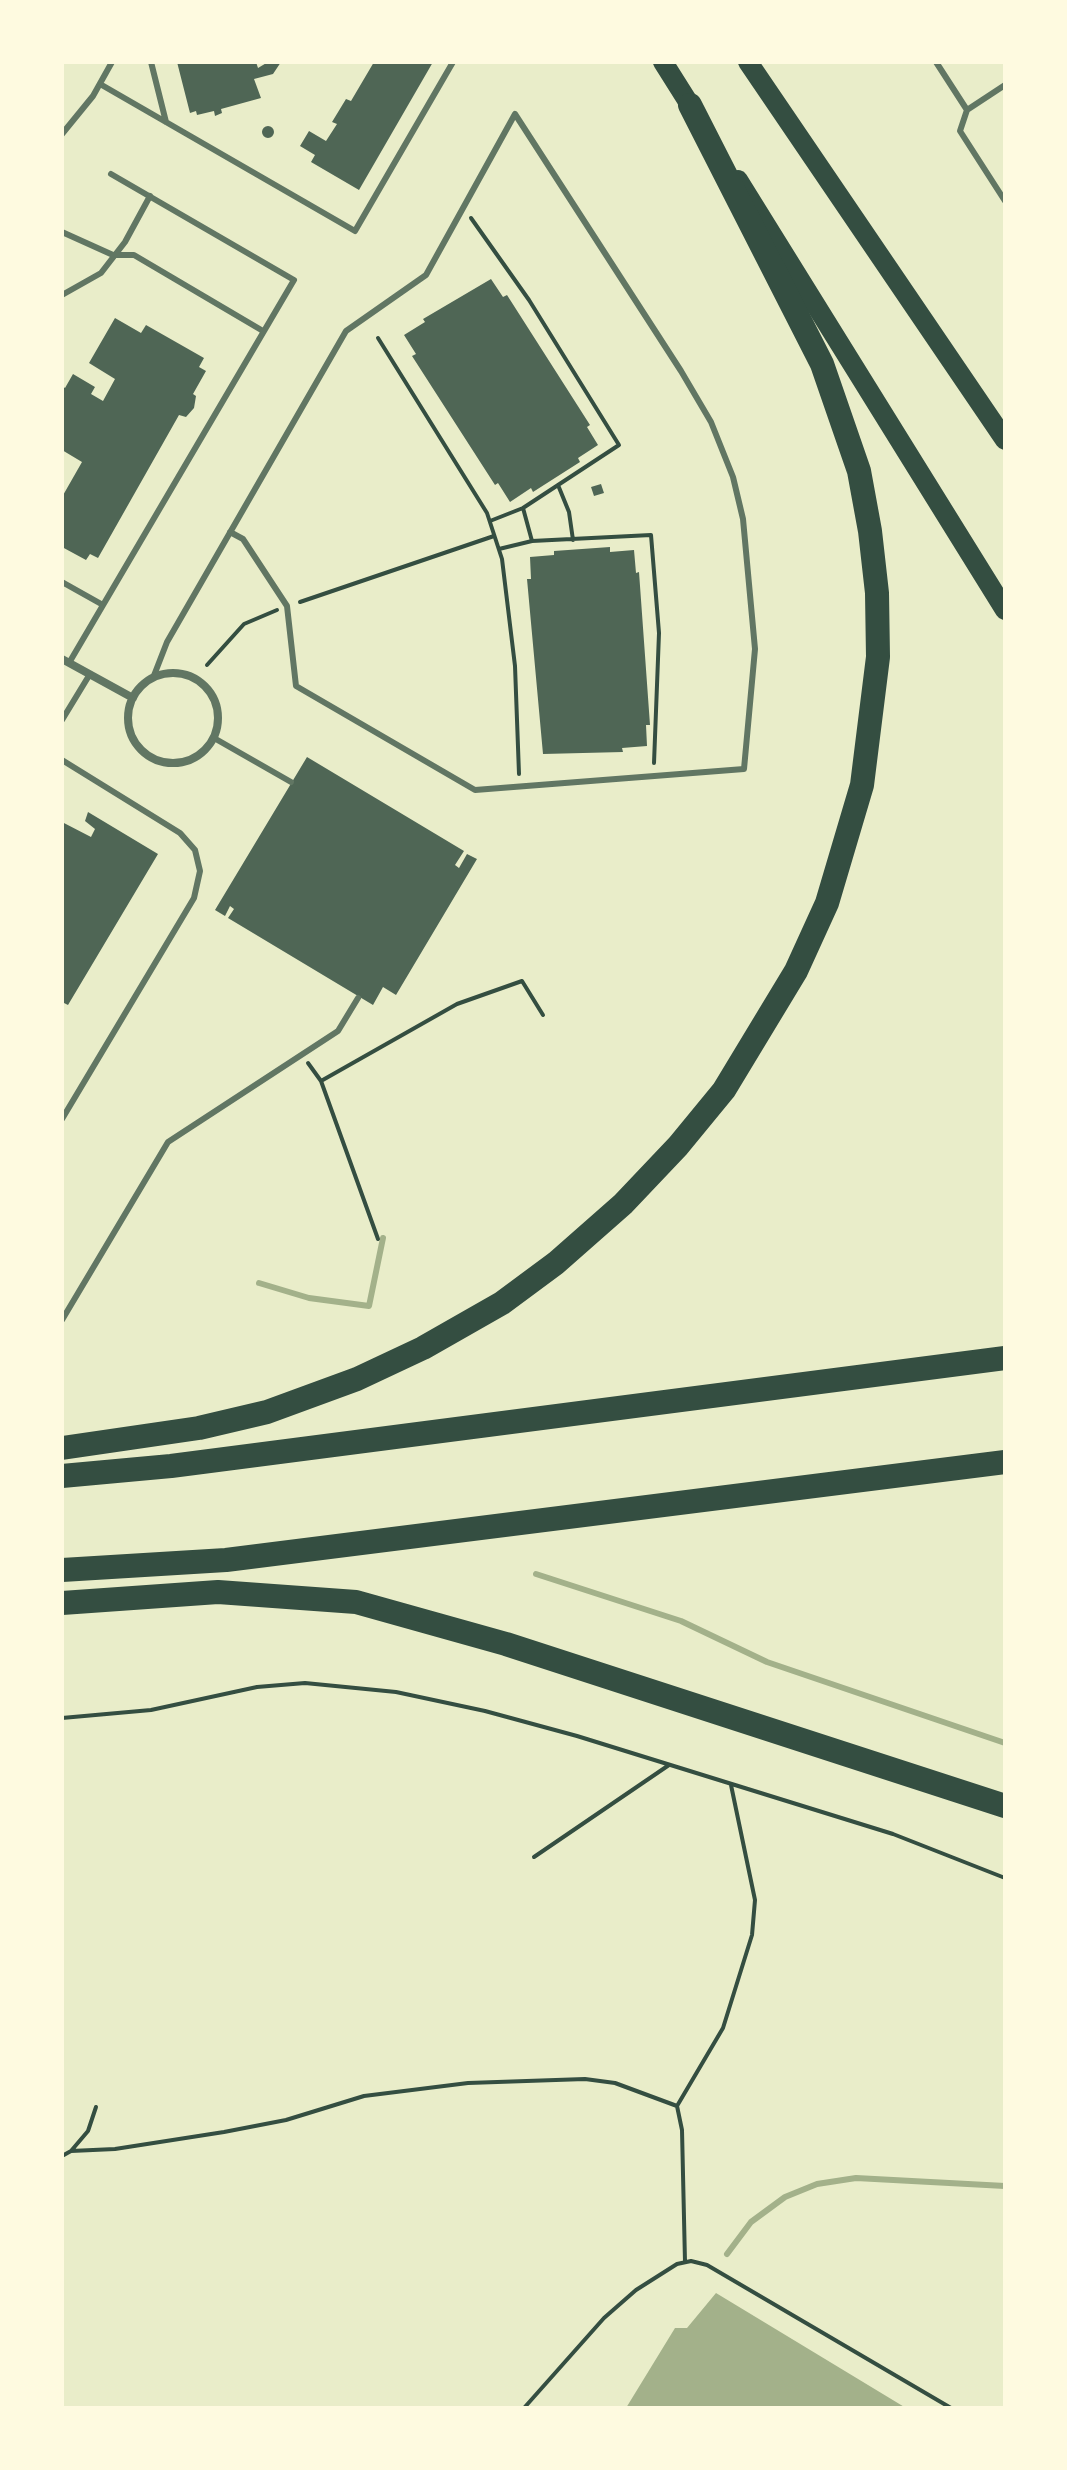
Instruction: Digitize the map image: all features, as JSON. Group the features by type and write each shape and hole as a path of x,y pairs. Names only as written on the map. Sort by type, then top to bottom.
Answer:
{"highway":[{"path":"62,1448 199,1428 267,1412 357,1379 423,1348 502,1303 556,1263 623,1204 678,1146 731,1079 796,971 827,903 862,785 878,657 877,593 870,531 859,471 822,364 690,105"},
{"path":"62,1476 171,1466 1005,1358"},
{"path":"62,1570 226,1560 1005,1462"},
{"path":"62,1603 218,1592 356,1602 506,1644 1005,1806"}],"main road":[{"path":"663,62 820,306 1005,610"},
{"path":"748,62 1005,440"}],"street":[{"path":"66,661 133,698"},
{"path":"176,673 192,677 205,686 217,710 214,738 200,754 188,760 163,762 140,749 130,729 133,698 153,678 176,673"}],"lane":[{"path":"62,134 100,84 112,62"},
{"path":"151,62 166,122"},
{"path":"100,84 355,231 453,62"},
{"path":"936,62 967,110"},
{"path":"1005,85 967,110 960,131 1005,201"},
{"path":"153,678 167,642 230,532 346,331 426,275 515,114 711,422 733,477 749,562 755,649 744,769 475,790 296,686 287,606 243,539 230,532"},
{"path":"66,661 103,605 294,280 111,174"},
{"path":"62,295 101,273 125,242 150,196"},
{"path":"62,232 113,255 134,255 263,331"},
{"path":"62,582 103,605"},
{"path":"62,720 90,674"},
{"path":"214,738 291,782"},
{"path":"62,760 180,833 195,850 200,871 194,898 62,1119"},
{"path":"62,1320 168,1142 338,1031 358,998"}],"path":[{"path":"460,212 476,221 619,445 523,508 490,521"},
{"path":"378,338 439,431 490,521 499,549 515,666 519,775 534,774"},
{"path":"558,485 569,512 573,540"},
{"path":"523,508 532,541"},
{"path":"499,549 532,541 651,535 659,633 658,699 654,763 639,765"},
{"path":"207,665 244,624 287,606 494,536"},
{"path":"378,1239 321,1081 457,1004 522,981 543,1015"},
{"path":"62,1718 151,1710 257,1687 305,1683 396,1692 485,1711 669,1765 893,1834 1005,1878"},
{"path":"534,1857 669,1765"},
{"path":"685,2262 682,2130 677,2106 723,2028 752,1935 755,1900 731,1784"},
{"path":"71,2151 115,2149 224,2132 286,2120 364,2096 468,2083 585,2079 615,2083 677,2106"},
{"path":"62,2156 71,2151 88,2131 96,2107"},
{"path":"524,2408 604,2318 636,2290 685,2262 707,2265 951,2408"}],"shaded area":[{"path":"716,2293 906,2408 626,2408 675,2328 687,2328"}],"building":[{"path":"177,62 256,62 258,68 268,62 281,62 273,74 254,79 261,98 221,109 222,113 215,116 214,111 197,115 196,111 190,113"},
{"path":"374,62 433,62 359,190 311,162 315,155 300,146 309,131 326,141 337,124 332,122 346,99 351,101"},
{"path":"268,126 274,132 268,138 262,132"},
{"path":"491,279 503,297 507,295 590,425 587,427 598,445 578,458 580,462 533,492 531,488 510,502 498,483 495,485 412,356 416,354 404,335 425,322 423,319"},
{"path":"115,318 141,333 146,325 204,358 199,367 206,371 193,394 196,396 194,408 186,417 179,415 98,558 90,554 86,560 62,547 62,497 82,462 62,450 62,386 65,388 73,374 95,387 91,394 103,401 115,379 89,363"},
{"path":"601,484 604,493 594,496 591,487"},
{"path":"610,547 610,552 634,550 636,573 639,572 650,725 646,725 647,746 622,748 623,752 543,754 527,579 531,579 530,557 554,555 554,551"},
{"path":"307,757 464,851 455,865 459,868 467,854 477,859 396,995 383,987 373,1005 228,918 234,909 230,906 225,916 215,910"},
{"path":"88,812 158,854 68,1005 62,1002 62,822 91,837 95,829 85,821"}],"waterway":[{"path":"259,1283 309,1298 369,1306 383,1238"},
{"path":"536,1574 681,1621 767,1662 1005,1743"},
{"path":"727,2254 751,2222 785,2197 817,2184 856,2178 1005,2186"}]}
